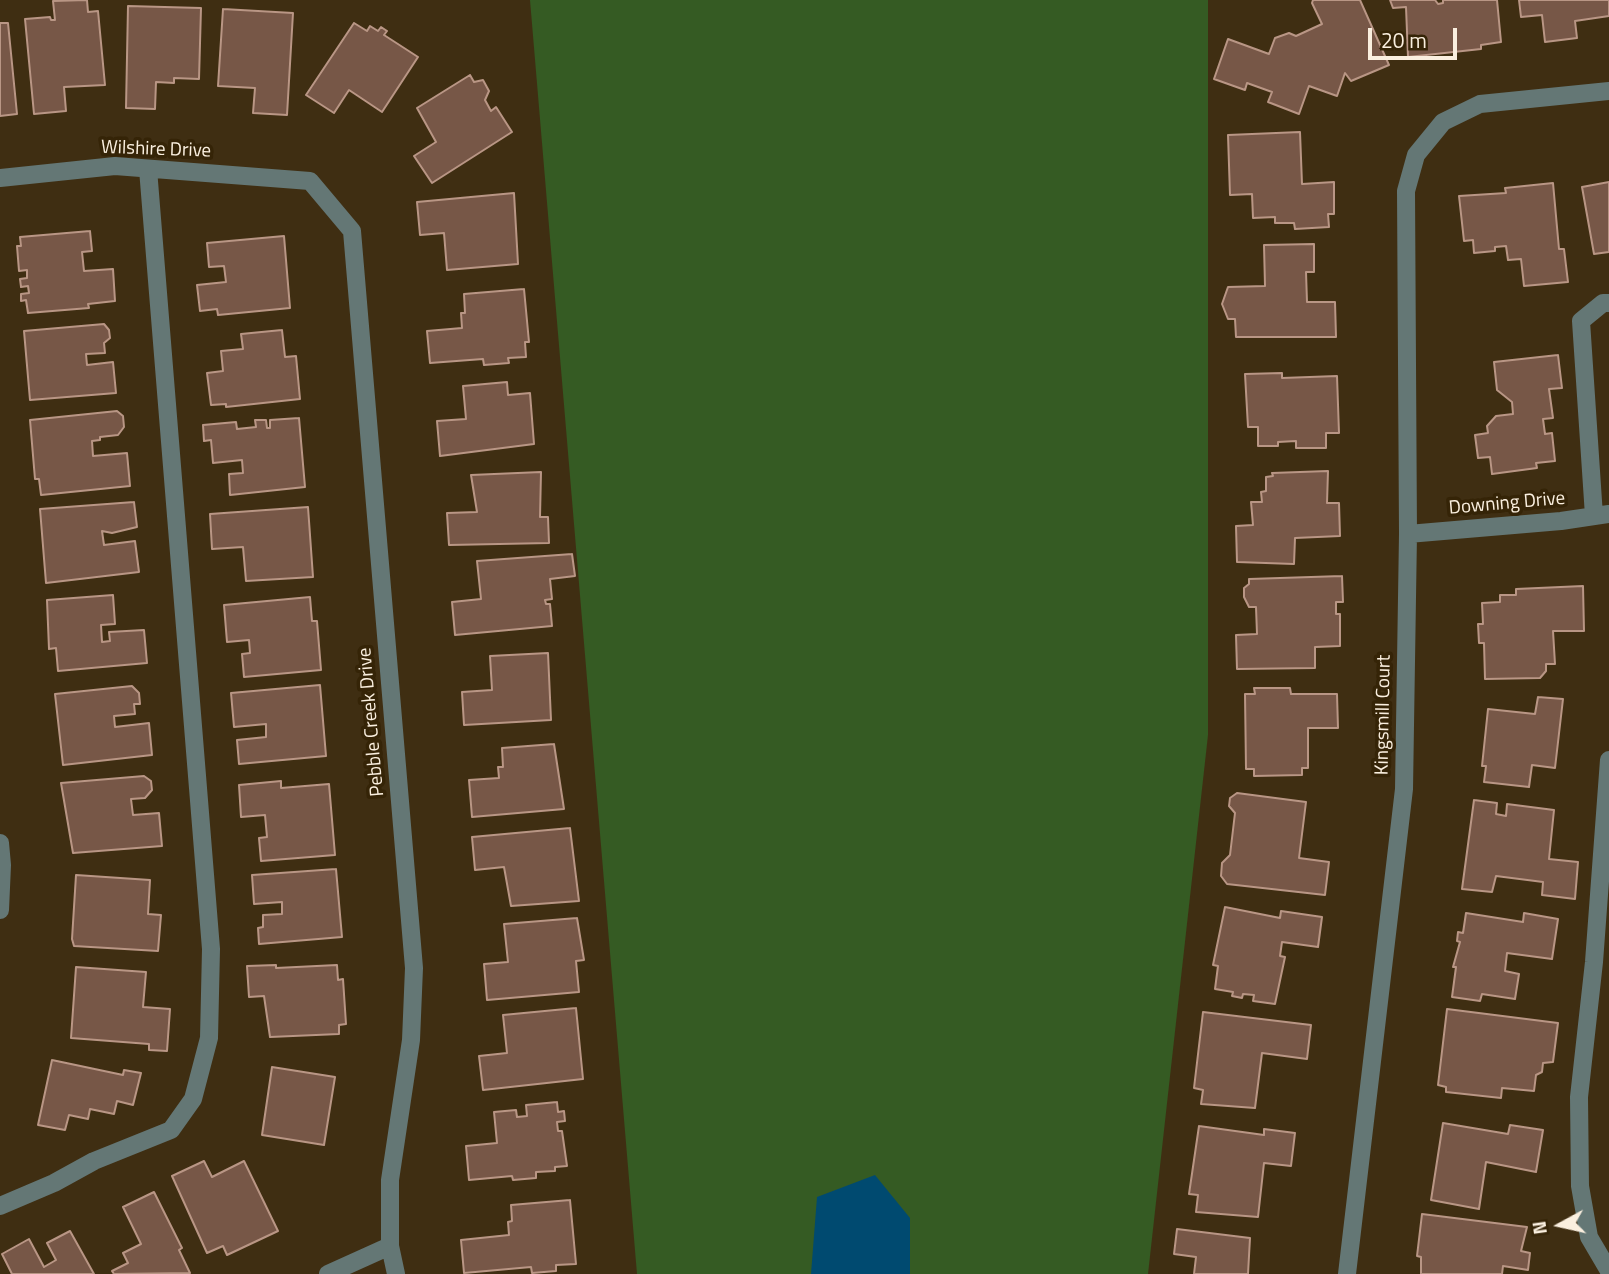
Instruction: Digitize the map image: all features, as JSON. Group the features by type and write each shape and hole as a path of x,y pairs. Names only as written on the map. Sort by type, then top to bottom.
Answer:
{"street":[{"name":"Kingsmill Court","path":"1346,1274 1404,789 1408,534 1406,191 1416,155 1443,122 1480,104 1609,91"},
{"name":"Wilshire Drive","path":"0,178 115,166 310,181"},
{"path":"0,1206 54,1183 94,1161 171,1130 193,1099 209,1038 211,950 148,169"},
{"name":"Pebble Creek Drive","path":"310,181 352,231 413,954 411,1040 390,1180 390,1246 396,1274"},
{"path":"1602,515 1581,321 1603,303 1609,303"},
{"name":"Downing Drive","path":"1408,534 1602,515"},
{"path":"1609,760 1594,962 1579,1097 1580,1186 1589,1237 1609,1272"},
{"path":"0,843 0,910"},
{"path":"328,1274 390,1246"}],"green space":[{"path":"530,0 1208,0 1208,735 1148,1274 637,1274"}],"water":[{"path":"875,1175 910,1218 910,1274 811,1274 817,1197"}],"building":[{"path":"87,0 88,12 98,11 105,85 64,87 66,111 34,114 25,19 50,17 55,20 53,1"},
{"path":"1313,0 1360,0 1389,65 1351,81 1345,73 1337,96 1309,86 1299,114 1268,102 1272,92 1247,83 1245,90 1214,79 1228,39 1269,54 1275,38 1289,33 1296,36 1322,24"},
{"path":"1390,0 1435,0 1438,4 1443,3 1443,0 1497,0 1501,42 1481,45 1481,49 1408,57 1406,7 1393,8"},
{"path":"1519,0 1609,0 1609,16 1575,21 1577,38 1545,42 1542,15 1521,17"},
{"path":"128,6 201,8 199,79 174,78 174,83 156,82 155,109 126,108"},
{"path":"223,9 293,13 287,115 253,113 255,88 218,86"},
{"path":"0,23 8,23 17,114 0,116"},
{"path":"354,23 367,31 370,26 378,31 381,27 387,31 384,35 418,57 382,112 349,90 334,113 306,95"},
{"path":"470,75 474,82 483,80 489,91 485,100 491,111 496,107 512,132 432,183 414,156 436,142 417,108"},
{"path":"1300,132 1302,184 1334,182 1334,214 1328,214 1329,227 1295,229 1294,223 1275,223 1275,217 1253,218 1252,194 1230,195 1228,135"},
{"path":"1609,182 1609,252 1594,254 1582,187"},
{"path":"1553,183 1559,249 1564,249 1568,282 1524,286 1521,259 1508,260 1506,246 1495,247 1495,251 1474,253 1473,240 1464,241 1459,196 1506,193 1505,188"},
{"path":"514,193 518,264 447,270 444,233 420,235 417,202"},
{"path":"90,231 92,251 82,252 84,271 113,269 115,301 88,304 89,308 28,313 26,300 21,301 21,294 29,293 28,286 21,287 20,279 27,278 27,270 19,271 17,246 21,246 20,237"},
{"path":"284,236 290,308 218,315 217,309 200,311 197,285 226,282 224,266 209,267 207,243"},
{"path":"1314,244 1314,272 1306,272 1307,302 1335,302 1336,337 1236,337 1235,319 1228,319 1222,304 1228,287 1265,286 1264,245"},
{"path":"524,289 529,342 525,342 526,357 508,358 509,363 484,365 483,359 430,363 427,331 462,328 461,313 465,313 464,294"},
{"path":"104,324 109,330 110,338 104,343 105,353 86,354 87,365 113,362 116,393 30,400 24,331"},
{"path":"282,330 285,357 296,356 300,399 226,407 226,404 211,405 207,373 223,371 221,351 243,349 241,334"},
{"path":"1558,355 1562,388 1549,389 1553,418 1543,419 1545,434 1552,433 1555,461 1536,463 1537,468 1492,474 1490,457 1478,458 1475,435 1488,433 1487,426 1496,416 1513,414 1512,402 1497,390 1494,362"},
{"path":"1282,373 1282,378 1337,376 1339,433 1326,433 1326,448 1296,448 1296,441 1278,442 1278,446 1258,446 1258,427 1248,427 1245,374"},
{"path":"507,382 508,395 530,393 534,444 440,456 437,421 466,419 463,386"},
{"path":"117,411 123,416 124,427 118,435 92,441 93,456 127,453 130,486 41,495 39,479 35,479 30,420"},
{"path":"299,418 305,487 230,495 229,474 243,473 242,460 213,463 211,440 204,441 203,425 236,422 237,429 256,427 255,420 266,420 267,428 270,428 270,420"},
{"path":"1328,471 1327,503 1339,503 1340,536 1295,538 1294,564 1237,562 1236,526 1253,525 1251,502 1262,502 1261,492 1266,491 1266,477 1273,476 1272,473"},
{"path":"541,472 540,517 548,517 549,543 449,545 447,513 477,512 471,475"},
{"path":"134,502 137,527 112,533 102,531 104,545 135,541 139,572 46,583 40,509"},
{"path":"308,507 313,577 246,581 243,547 212,549 210,514"},
{"path":"572,554 575,576 550,579 552,599 545,600 546,604 550,604 552,626 455,635 452,602 481,599 477,561"},
{"path":"1342,576 1343,602 1336,602 1336,614 1340,614 1340,646 1315,647 1315,668 1237,669 1236,635 1257,634 1256,607 1249,607 1244,597 1244,588 1249,584 1249,579"},
{"path":"1583,586 1584,631 1553,631 1555,664 1546,664 1546,671 1540,678 1485,679 1484,643 1479,643 1478,624 1483,624 1482,603 1500,602 1500,595 1516,595 1516,589"},
{"path":"113,595 115,624 101,625 102,642 110,641 109,632 144,630 147,663 58,671 56,648 49,649 47,600"},
{"path":"310,597 312,621 317,621 321,670 244,677 242,654 250,653 249,640 227,642 224,605"},
{"path":"548,653 551,720 464,725 462,692 492,690 490,656"},
{"path":"320,685 326,756 239,764 237,740 266,737 266,724 234,727 231,693"},
{"path":"132,686 139,693 140,704 134,704 135,714 114,716 115,727 149,723 152,755 63,765 55,694"},
{"path":"1254,688 1290,688 1291,694 1337,694 1338,728 1308,728 1308,768 1302,768 1302,775 1254,776 1254,769 1246,769 1245,694 1255,694"},
{"path":"1538,697 1563,699 1555,768 1532,765 1529,787 1484,782 1486,766 1482,766 1488,709 1535,714"},
{"path":"554,744 564,809 472,817 469,780 499,778 498,767 503,767 502,748"},
{"path":"144,776 151,781 152,790 145,798 131,799 133,815 159,813 162,846 73,853 61,783"},
{"path":"281,781 281,788 329,784 335,855 261,861 259,838 267,837 265,815 241,817 239,785"},
{"path":"1237,793 1306,802 1299,858 1329,862 1325,895 1227,884 1221,876 1222,863 1230,855 1235,813 1229,806 1230,798"},
{"path":"1474,800 1497,803 1496,814 1506,816 1507,804 1554,810 1549,859 1578,862 1575,899 1542,895 1543,882 1496,876 1492,892 1462,889"},
{"path":"570,828 579,901 511,906 504,867 475,870 472,837"},
{"path":"336,869 342,937 259,944 258,928 263,927 263,915 282,914 282,902 254,904 252,875"},
{"path":"76,875 150,880 148,914 161,915 158,951 74,946 72,939"},
{"path":"1225,907 1280,918 1281,911 1322,917 1318,947 1282,942 1280,956 1285,957 1275,1004 1253,1001 1254,995 1243,994 1242,998 1232,996 1233,992 1215,989 1218,966 1213,965"},
{"path":"1466,913 1523,922 1524,913 1558,919 1552,959 1507,953 1505,971 1519,974 1515,999 1482,994 1480,1001 1452,997 1456,967 1453,967 1460,942 1457,941 1458,932 1463,933"},
{"path":"577,918 584,960 576,961 579,992 487,1000 484,964 508,962 504,924"},
{"path":"276,965 276,968 337,965 338,980 343,979 346,1024 339,1025 339,1034 270,1037 264,996 249,997 247,966"},
{"path":"76,967 146,972 143,1007 170,1009 167,1051 149,1050 149,1044 71,1038"},
{"path":"576,1008 583,1079 483,1090 479,1056 507,1053 503,1015"},
{"path":"1447,1009 1558,1023 1553,1062 1543,1063 1542,1072 1536,1075 1534,1091 1502,1088 1501,1098 1446,1092 1446,1087 1438,1085"},
{"path":"1203,1012 1311,1025 1307,1059 1262,1053 1255,1108 1201,1104 1203,1090 1194,1088"},
{"path":"52,1060 123,1075 124,1070 141,1073 133,1105 117,1101 114,1114 90,1109 88,1119 69,1115 65,1130 38,1125"},
{"path":"272,1067 335,1077 324,1145 262,1135"},
{"path":"557,1102 558,1112 564,1111 565,1121 557,1122 558,1131 562,1131 567,1166 555,1167 555,1171 536,1172 536,1178 513,1180 512,1176 469,1180 466,1146 497,1143 494,1112 516,1110 517,1117 527,1116 526,1105"},
{"path":"1443,1123 1508,1134 1510,1125 1543,1130 1536,1172 1486,1162 1479,1209 1431,1200"},
{"path":"1199,1126 1264,1135 1264,1129 1295,1133 1291,1166 1264,1163 1258,1217 1196,1212 1198,1195 1189,1194"},
{"path":"204,1161 212,1177 244,1161 278,1231 227,1255 223,1246 207,1253 172,1176"},
{"path":"154,1192 182,1248 179,1250 190,1273 114,1274 112,1271 128,1263 123,1253 141,1244 123,1207"},
{"path":"570,1200 576,1264 556,1265 556,1271 532,1273 531,1267 464,1273 461,1240 509,1235 511,1205"},
{"path":"1422,1214 1527,1227 1521,1251 1530,1253 1528,1270 1503,1266 1502,1274 1421,1274 1421,1257 1417,1256"},
{"path":"1177,1229 1250,1238 1248,1274 1194,1274 1196,1257 1174,1254"},
{"path":"70,1231 94,1274 12,1274 2,1254 29,1239 44,1267 56,1260 47,1243"}]}
